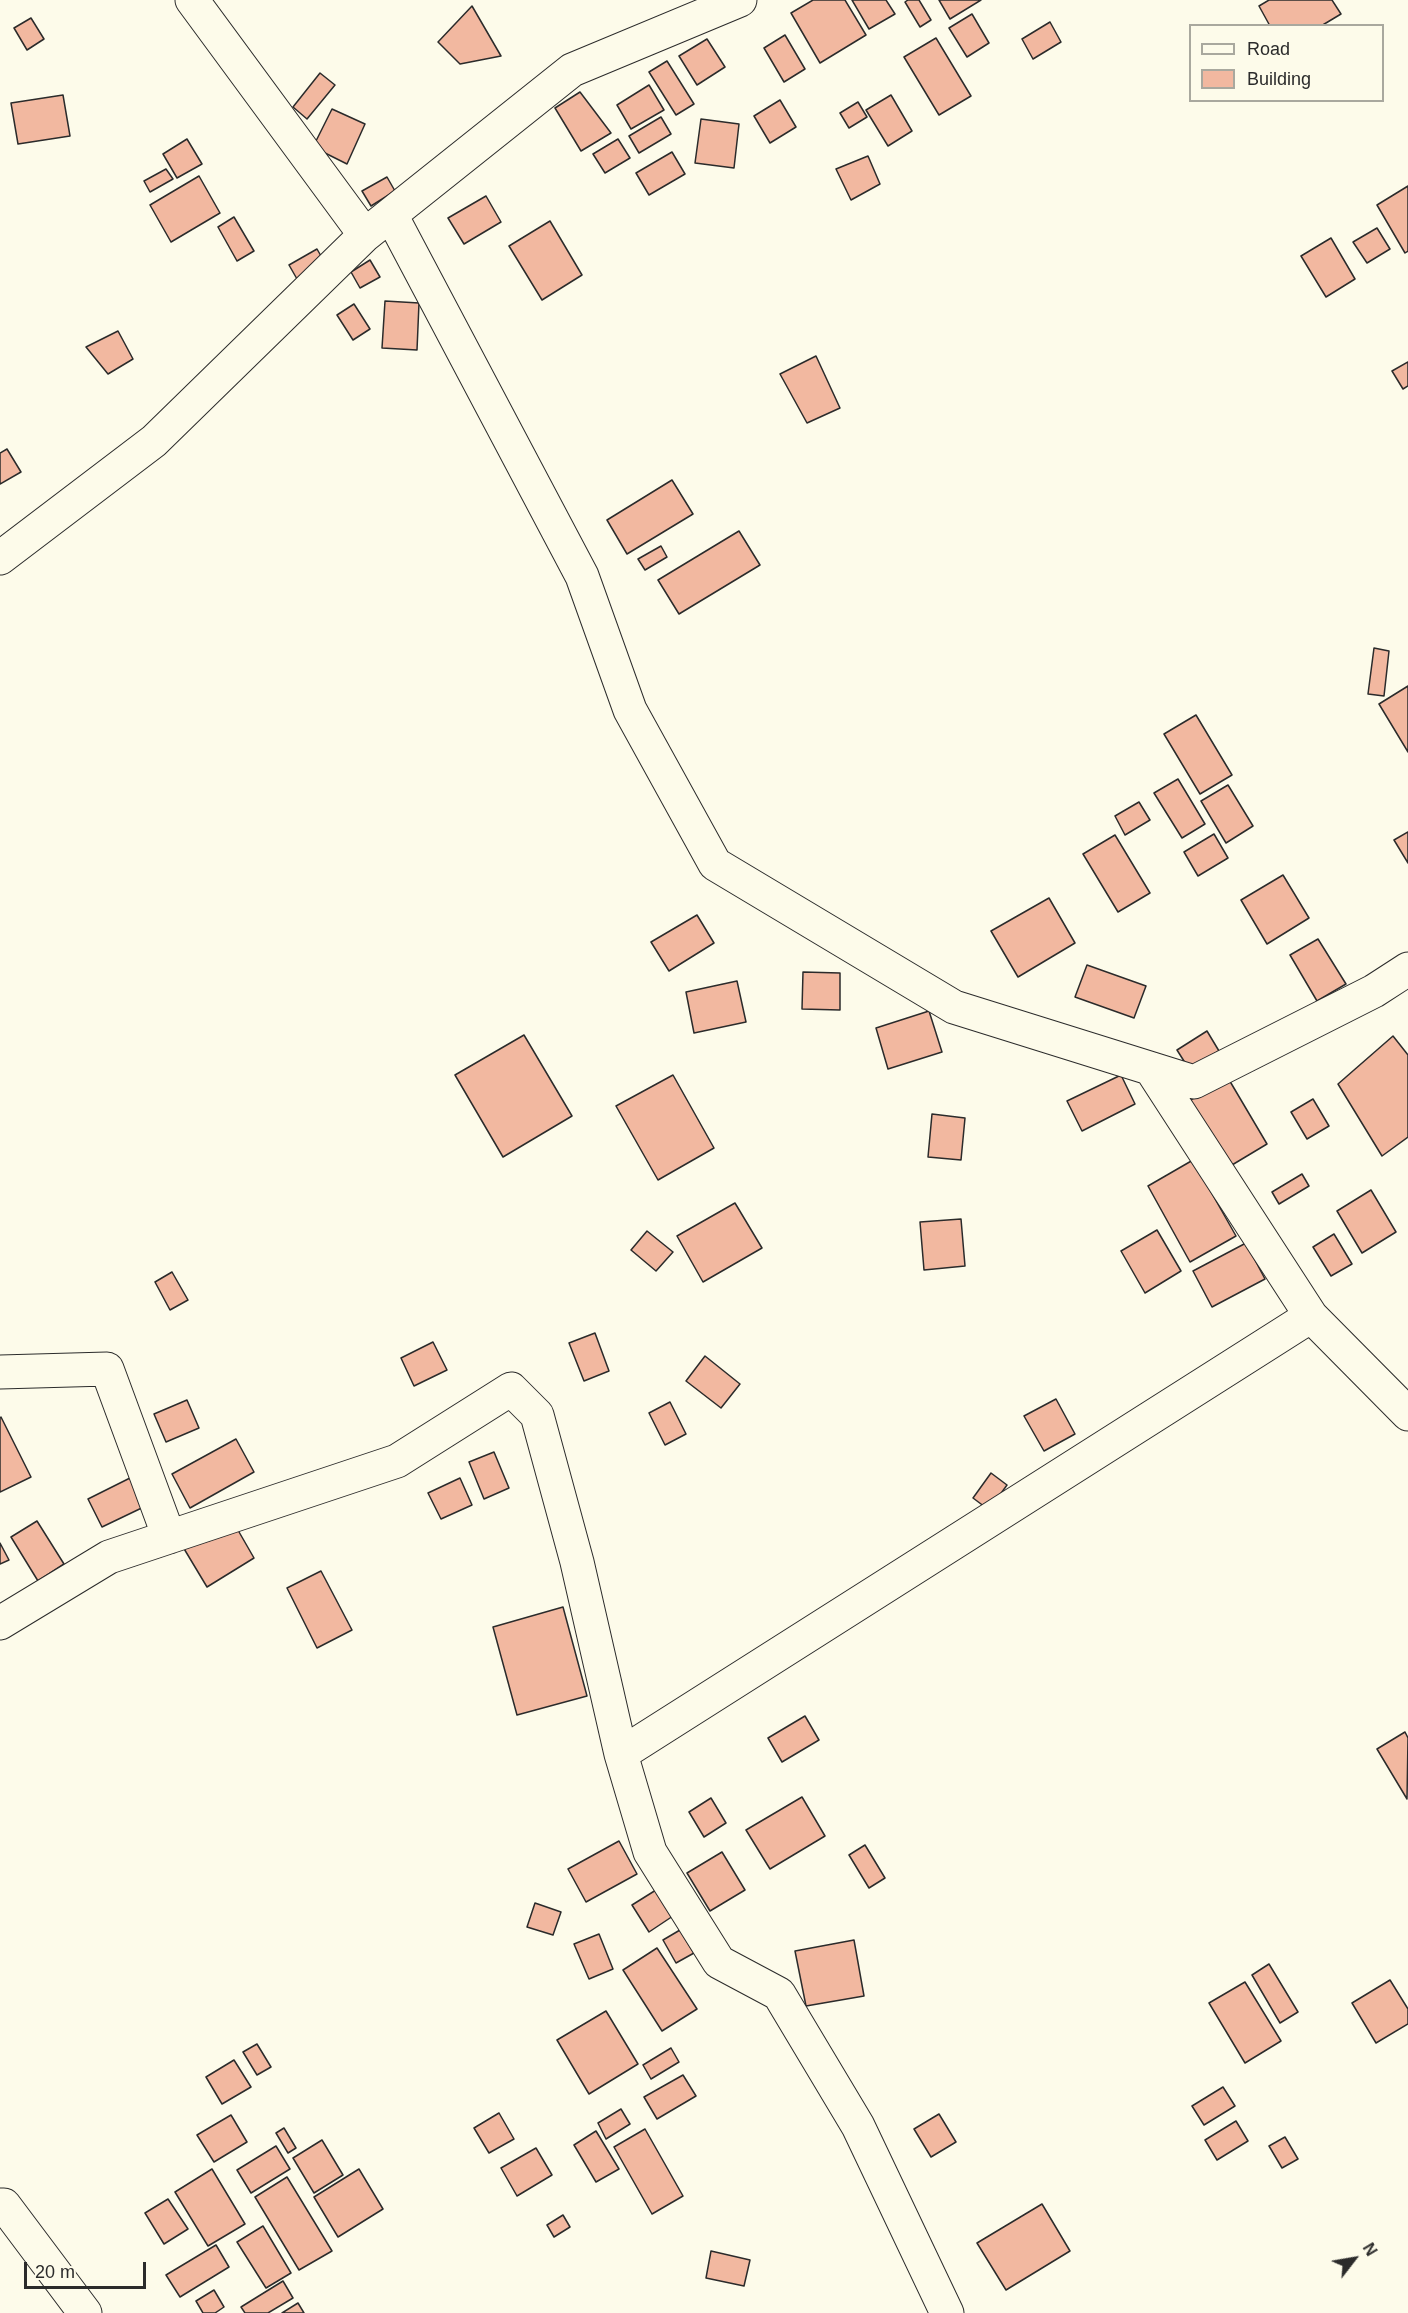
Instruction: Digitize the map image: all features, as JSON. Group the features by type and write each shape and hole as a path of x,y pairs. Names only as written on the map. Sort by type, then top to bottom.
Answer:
{"street":[{"path":"192,0 365,235"},
{"path":"0,558 154,441 365,235 572,70 740,0"},
{"path":"391,215 582,576 630,710 715,864 954,1007 1194,1082 1374,991 1408,969"},
{"path":"1151,1069 1311,1316 1408,1414"},
{"path":"621,1754 1311,1316"},
{"path":"0,1372 107,1369 169,1537"},
{"path":"0,1623 109,1557 396,1461 512,1389 537,1415 577,1562 621,1754 650,1852 719,1962 778,1994 858,2126 947,2313"},
{"path":"0,2205 4,2205 86,2313"}],"building":[{"path":"813,0 845,0 866,35 820,63 791,13"},
{"path":"852,0 886,0 895,14 869,29"},
{"path":"919,0 931,20 920,27 905,2"},
{"path":"939,0 981,0 950,19"},
{"path":"1269,0 1332,0 1341,14 1324,24 1269,24 1259,6"},
{"path":"472,6 501,56 460,64 438,42"},
{"path":"972,14 989,43 967,57 949,28"},
{"path":"31,18 44,39 27,50 14,28"},
{"path":"1050,22 1061,42 1033,59 1022,39"},
{"path":"785,35 805,69 784,82 764,48"},
{"path":"936,38 971,96 939,115 904,57"},
{"path":"707,39 725,67 697,85 679,56"},
{"path":"667,61 694,104 676,115 649,72"},
{"path":"320,73 335,85 307,119 293,107"},
{"path":"649,85 664,110 631,129 617,105"},
{"path":"580,92 611,133 581,151 555,108"},
{"path":"63,95 70,136 18,144 11,103"},
{"path":"891,95 912,131 888,146 866,110"},
{"path":"780,100 796,127 770,143 754,116"},
{"path":"858,102 867,117 849,128 840,113"},
{"path":"332,109 365,124 347,164 313,147"},
{"path":"661,117 671,134 639,153 629,136"},
{"path":"701,119 739,124 734,168 695,163"},
{"path":"187,139 202,164 177,178 163,154"},
{"path":"618,139 630,158 605,173 593,154"},
{"path":"672,152 685,174 649,195 636,173"},
{"path":"868,156 880,184 851,200 836,169"},
{"path":"166,169 173,179 150,192 144,181"},
{"path":"199,176 220,213 171,242 150,205"},
{"path":"387,177 395,191 371,206 362,191"},
{"path":"1408,186 1408,251 1405,253 1377,205"},
{"path":"486,196 501,222 464,244 448,218"},
{"path":"234,217 254,251 237,261 218,227"},
{"path":"550,221 582,275 542,300 509,246"},
{"path":"1377,228 1390,249 1367,263 1353,242"},
{"path":"1331,238 1355,279 1326,297 1301,256"},
{"path":"317,249 325,263 297,279 289,265"},
{"path":"370,260 380,277 360,288 351,272"},
{"path":"385,301 419,303 417,350 382,348"},
{"path":"354,304 370,329 353,340 337,315"},
{"path":"118,331 133,359 108,374 86,347"},
{"path":"816,356 840,408 807,423 780,374"},
{"path":"1408,362 1408,386 1403,389 1392,371"},
{"path":"7,449 21,472 0,484 0,453"},
{"path":"672,480 693,514 627,554 607,520"},
{"path":"739,531 760,565 679,614 658,580"},
{"path":"661,546 667,557 645,570 638,559"},
{"path":"1374,648 1389,651 1384,696 1368,694"},
{"path":"1408,686 1408,752 1379,704"},
{"path":"1196,715 1232,775 1200,794 1164,734"},
{"path":"1178,779 1205,824 1182,838 1154,793"},
{"path":"1228,785 1253,826 1226,843 1201,801"},
{"path":"1139,802 1150,820 1125,835 1115,816"},
{"path":"1408,832 1408,863 1394,840"},
{"path":"1214,834 1228,858 1198,876 1184,852"},
{"path":"1115,835 1150,893 1118,912 1083,854"},
{"path":"1283,875 1309,918 1267,944 1241,900"},
{"path":"1049,898 1075,943 1018,977 991,931"},
{"path":"697,915 714,943 669,971 651,942"},
{"path":"1318,939 1346,984 1317,1001 1290,955"},
{"path":"1087,965 1146,986 1134,1018 1075,997"},
{"path":"803,972 840,973 840,1010 802,1009"},
{"path":"737,981 746,1022 694,1033 686,992"},
{"path":"929,1011 942,1052 888,1069 876,1028"},
{"path":"1207,1031 1219,1051 1189,1069 1177,1050"},
{"path":"524,1035 572,1116 503,1157 455,1075"},
{"path":"1393,1036 1408,1055 1408,1137 1382,1156 1338,1084"},
{"path":"673,1075 714,1148 658,1180 616,1106"},
{"path":"1121,1075 1135,1104 1082,1131 1067,1101"},
{"path":"1228,1078 1267,1144 1227,1168 1187,1102"},
{"path":"1313,1099 1329,1126 1307,1139 1291,1112"},
{"path":"932,1114 965,1118 961,1160 928,1157"},
{"path":"1193,1160 1236,1236 1190,1262 1148,1186"},
{"path":"1302,1174 1309,1186 1279,1204 1272,1192"},
{"path":"1371,1190 1396,1232 1362,1253 1337,1211"},
{"path":"735,1203 762,1248 703,1282 677,1236"},
{"path":"961,1219 965,1266 924,1270 920,1222"},
{"path":"1157,1230 1181,1271 1145,1293 1121,1251"},
{"path":"647,1231 673,1252 656,1271 631,1250"},
{"path":"1334,1234 1352,1264 1331,1276 1313,1247"},
{"path":"1246,1243 1265,1279 1212,1307 1193,1271"},
{"path":"172,1272 188,1300 170,1310 155,1282"},
{"path":"595,1333 609,1371 584,1381 569,1343"},
{"path":"433,1342 447,1370 414,1386 401,1358"},
{"path":"705,1356 740,1384 721,1408 686,1381"},
{"path":"1056,1399 1075,1434 1044,1451 1024,1416"},
{"path":"187,1400 199,1428 166,1442 154,1414"},
{"path":"670,1402 686,1434 665,1445 649,1413"},
{"path":"0,1418 31,1477 0,1492"},
{"path":"236,1439 254,1472 190,1508 172,1474"},
{"path":"494,1452 509,1488 484,1499 469,1462"},
{"path":"991,1473 1007,1485 989,1510 973,1498"},
{"path":"136,1475 150,1504 102,1527 88,1499"},
{"path":"460,1478 472,1505 441,1519 428,1493"},
{"path":"231,1518 254,1558 207,1587 183,1547"},
{"path":"37,1521 64,1564 38,1581 11,1537"},
{"path":"0,1543 9,1560 0,1564"},
{"path":"321,1571 352,1630 317,1648 287,1588"},
{"path":"563,1607 587,1696 517,1715 493,1627"},
{"path":"805,1716 819,1740 782,1762 768,1738"},
{"path":"1405,1732 1408,1738 1407,1799 1377,1749"},
{"path":"802,1797 825,1836 770,1869 746,1830"},
{"path":"711,1798 726,1823 704,1837 689,1812"},
{"path":"619,1841 637,1874 586,1902 568,1869"},
{"path":"865,1845 885,1878 869,1888 849,1855"},
{"path":"722,1852 745,1890 710,1911 687,1873"},
{"path":"656,1890 673,1916 649,1932 632,1905"},
{"path":"535,1903 561,1912 553,1935 527,1927"},
{"path":"680,1930 694,1953 676,1963 663,1940"},
{"path":"599,1934 613,1969 589,1979 574,1944"},
{"path":"854,1940 864,1996 806,2006 795,1951"},
{"path":"657,1948 697,2009 662,2031 623,1970"},
{"path":"1269,1964 1298,2012 1280,2023 1252,1975"},
{"path":"1390,1980 1408,2009 1408,2024 1376,2043 1352,2003"},
{"path":"1245,1982 1281,2041 1245,2063 1209,2003"},
{"path":"606,2011 638,2064 589,2094 557,2040"},
{"path":"257,2044 271,2067 257,2075 243,2052"},
{"path":"671,2048 679,2062 651,2079 643,2065"},
{"path":"234,2060 251,2087 222,2104 206,2077"},
{"path":"683,2075 696,2096 657,2119 644,2097"},
{"path":"1223,2087 1235,2106 1204,2125 1192,2106"},
{"path":"621,2109 630,2124 606,2139 598,2123"},
{"path":"499,2113 514,2139 489,2153 474,2128"},
{"path":"939,2114 956,2142 931,2157 914,2129"},
{"path":"231,2115 247,2142 214,2162 197,2135"},
{"path":"1236,2121 1248,2141 1217,2160 1205,2140"},
{"path":"284,2128 296,2148 288,2153 276,2133"},
{"path":"645,2129 683,2196 652,2214 614,2147"},
{"path":"596,2131 619,2169 596,2182 574,2145"},
{"path":"1285,2137 1298,2159 1282,2168 1269,2146"},
{"path":"322,2140 343,2175 314,2193 293,2158"},
{"path":"276,2146 290,2169 251,2193 237,2170"},
{"path":"536,2148 552,2175 517,2196 501,2168"},
{"path":"212,2169 245,2224 208,2246 175,2192"},
{"path":"359,2169 383,2209 338,2237 314,2197"},
{"path":"287,2177 332,2251 299,2270 255,2197"},
{"path":"168,2199 188,2229 164,2244 145,2213"},
{"path":"1042,2204 1070,2251 1006,2290 977,2243"},
{"path":"563,2215 570,2227 554,2237 547,2225"},
{"path":"263,2226 291,2273 266,2288 237,2242"},
{"path":"216,2245 229,2267 180,2297 166,2275"},
{"path":"711,2251 750,2260 744,2286 706,2278"},
{"path":"283,2281 293,2298 268,2313 245,2313 241,2307"},
{"path":"214,2290 224,2307 215,2313 203,2313 196,2301"},
{"path":"298,2303 304,2313 282,2313"}]}
